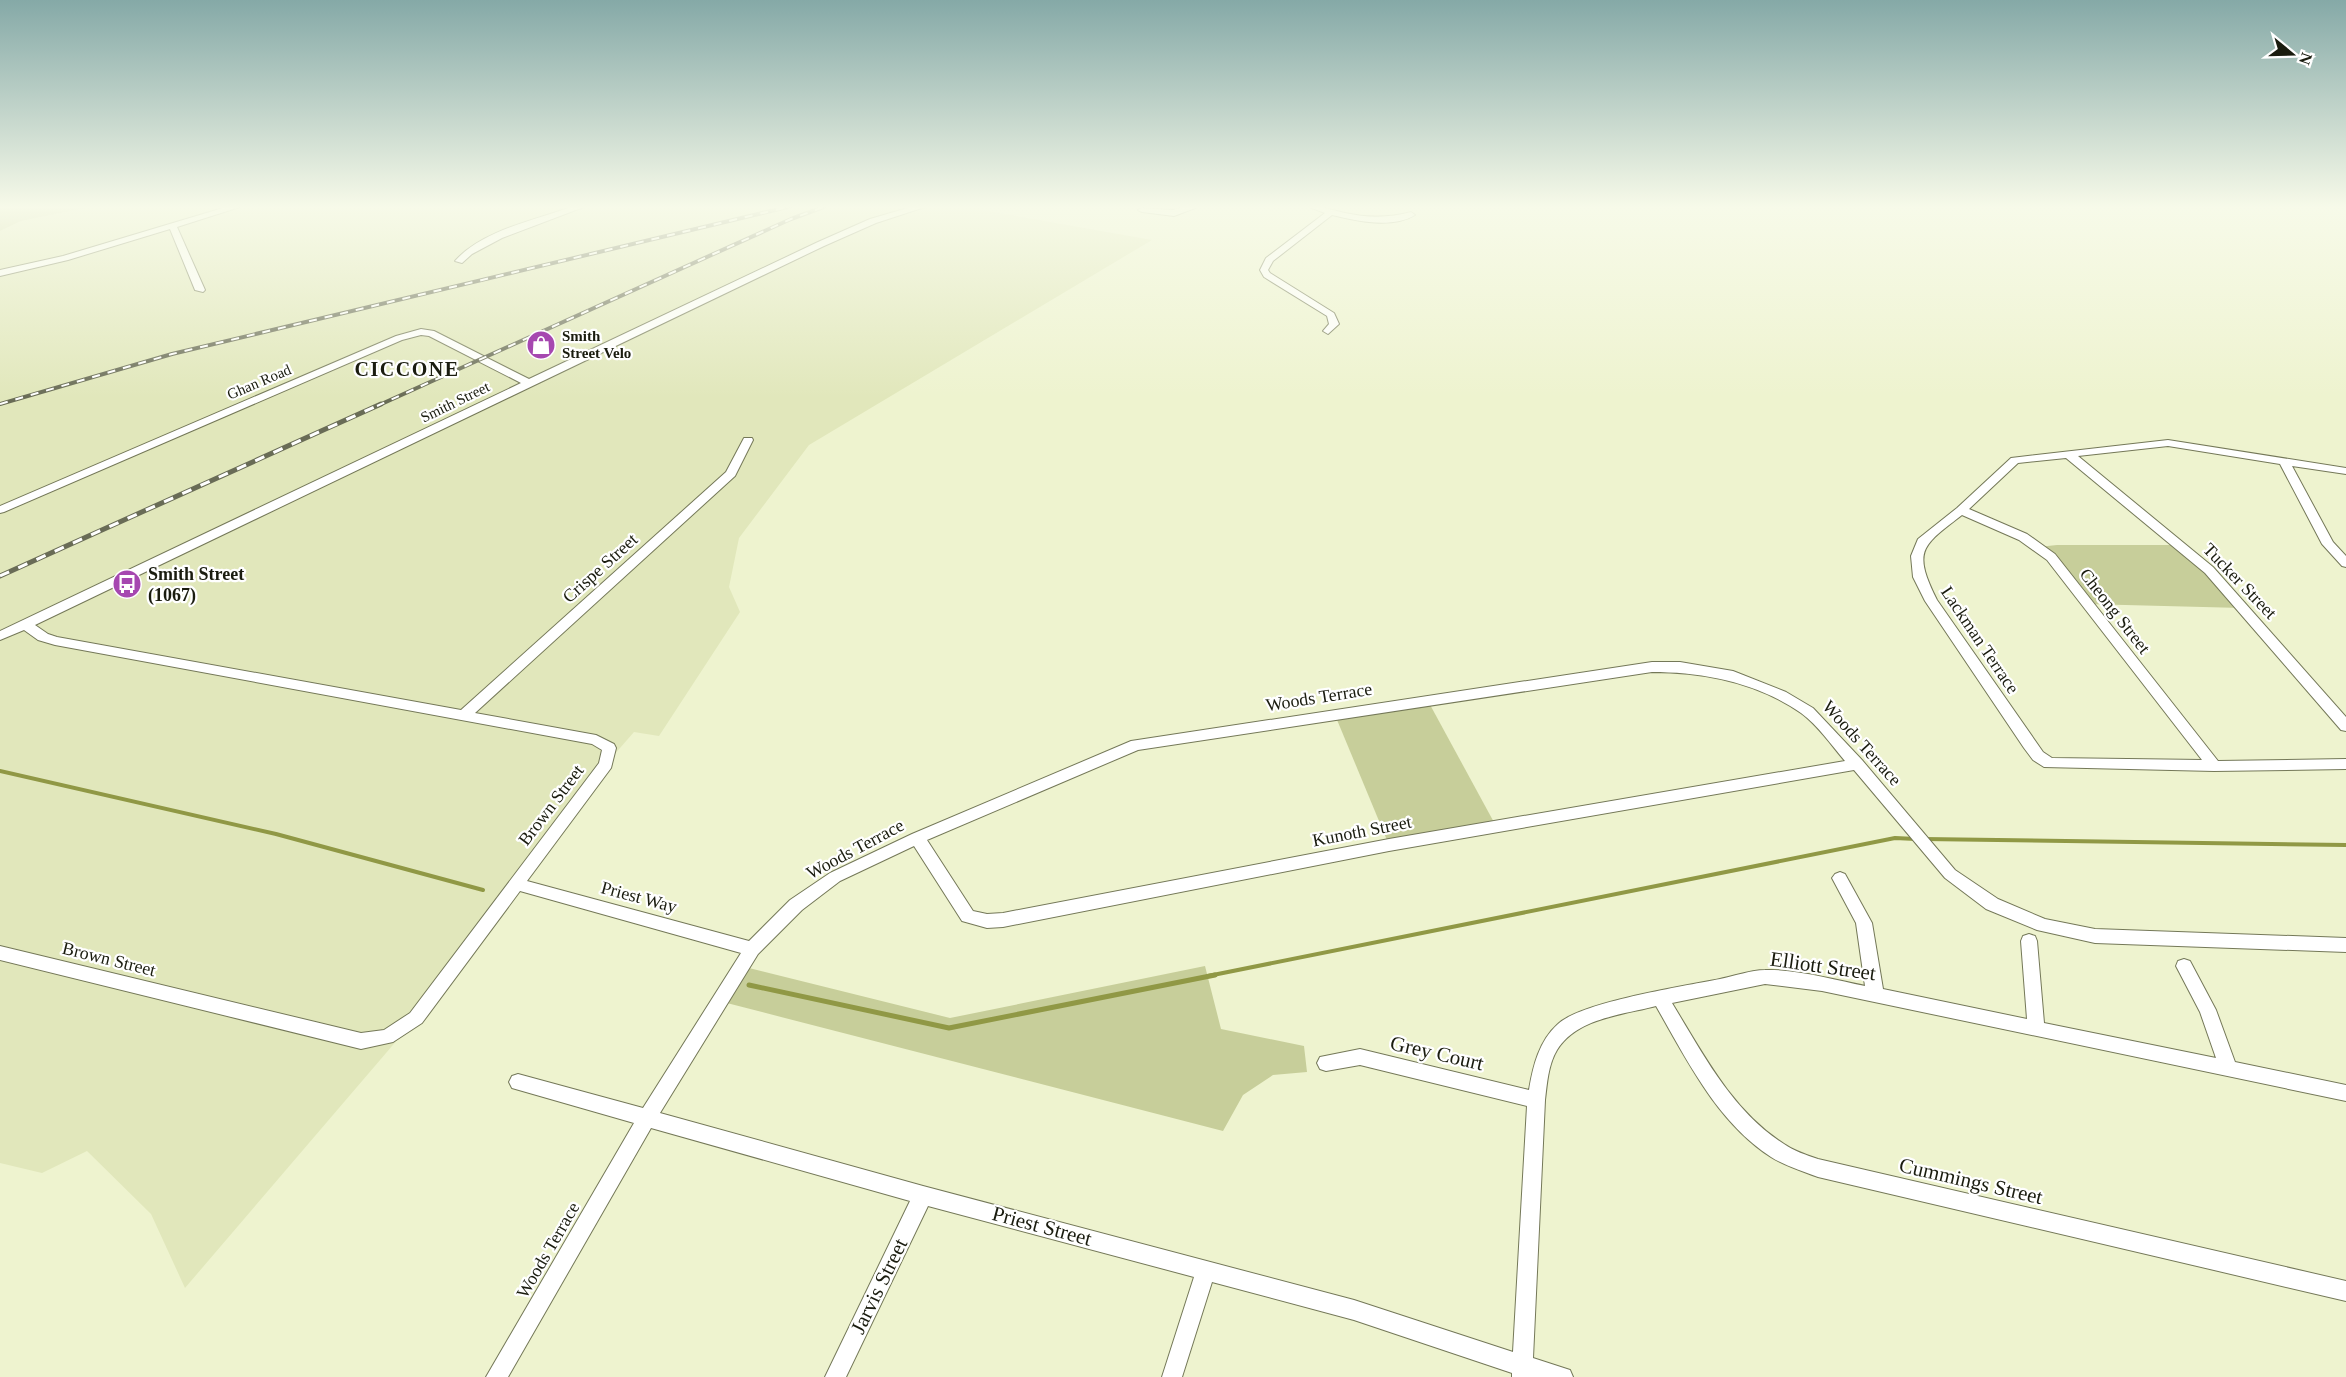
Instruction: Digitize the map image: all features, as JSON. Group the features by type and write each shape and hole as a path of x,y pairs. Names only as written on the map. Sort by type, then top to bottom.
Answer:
{"street":[{"path":"0,273 16,269"},
{"path":"191,269 200,290"},
{"name":"Smith Street","path":"0,636 768,269"},
{"path":"1264,269 1267,275 1331,315 1334,324 1328,331"},
{"name":"Ghan Road","path":"0,510 399,338 421,332 438,336 529,383"},
{"name":"Crispe Street","path":"464,715 731,474 748,440"},
{"name":"Lackman Terrace","path":"2346,471 2168,443 2015,460 1961,510 1924,539 1917,556 1919,577 1930,601 2038,756 2049,763 2214,766 2346,764"},
{"name":"Tucker Street","path":"2067,453 2209,570 2346,726"},
{"path":"2283,460 2328,544 2346,563"},
{"name":"Cheong Street","path":"1961,510 2023,537 2051,557 2214,766"},
{"name":"Brown Street","path":"0,953 361,1041 387,1037 416,1018 606,764 609,748 596,740 55,641 43,637 25,624"},
{"name":"Woods Terrace","path":"496,1377 647,1118 752,949 796,905 836,877 917,838 1136,745 1652,667 1680,667 1733,676 1781,695 1808,711 1857,764 1950,874 1992,904 2043,925 2095,936 2346,945"},
{"name":"Kunoth Street","path":"917,838 968,916 987,921 1003,920 1389,845 1857,764"},
{"path":"1840,878 1864,923 1875,995"},
{"name":"Priest Way","path":"516,884 752,949"},
{"path":"2029,941 2036,1029"},
{"path":"2184,966 2208,1010 2228,1068"},
{"name":"Elliott Street","path":"1522,1372 1536,1100 1541,1069 1549,1047 1564,1029 1579,1019 1660,998 1765,977 1822,984 2346,1093"},
{"name":"Cummings Street","path":"1660,998 1721,1096 1750,1130 1778,1151 1818,1168 2346,1291"},
{"name":"Grey Court","path":"1326,1063 1360,1057 1536,1100"},
{"name":"Priest Street","path":"518,1082 923,1195 1354,1310 1522,1372 1563,1377"},
{"name":"Jarvis Street","path":"835,1377 923,1195"},
{"path":"1172,1377 1206,1269"}],"shaded area":[{"path":"0,269 1103,269 809,445 739,538 729,587 740,612 659,736 634,732 606,764 416,1018 185,1288 151,1214 87,1151 42,1173 0,1163"},
{"path":"2178,545 2242,608 2086,604 2038,547"},
{"path":"1428,701 1496,826 1389,845 1335,715"},
{"path":"741,966 950,1018 1205,966 1221,1029 1304,1046 1307,1072 1273,1075 1243,1095 1223,1131 719,1001"}],"waterway":[{"path":"0,771 276,834 483,890"},
{"path":"1208,976 1895,838 1916,839"},
{"path":"1924,839 2346,845"},
{"path":"749,985 949,1028 1215,975"}],"railway":[{"path":"0,404 172,354 527,269"},
{"path":"377,406 680,269"},
{"path":"0,576 381,404"}],"place":[{"name":"Smith Street Velo","path":"541,345"},
{"name":"Smith Street (1067)","path":"127,584"}],"district":[{"name":"CICCONE","path":"407,369"}]}
